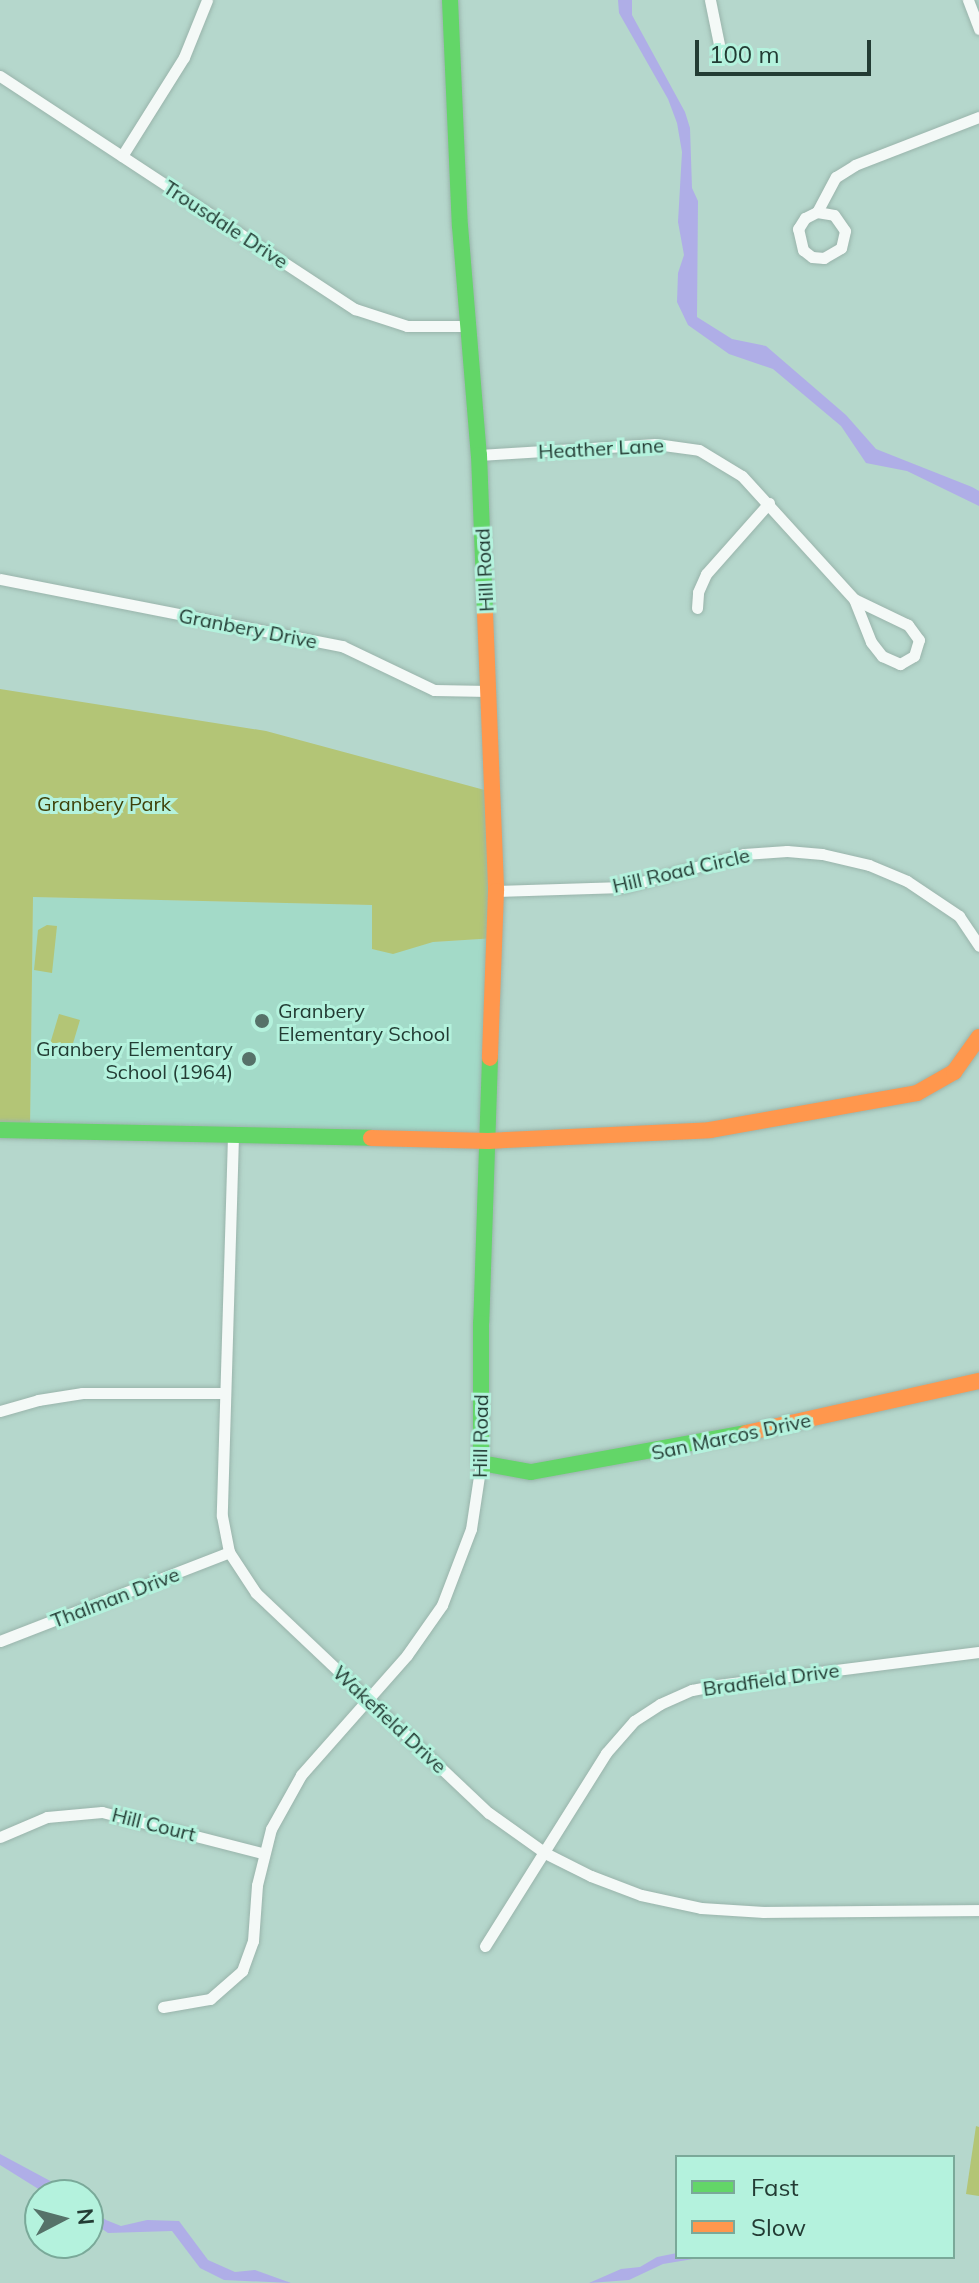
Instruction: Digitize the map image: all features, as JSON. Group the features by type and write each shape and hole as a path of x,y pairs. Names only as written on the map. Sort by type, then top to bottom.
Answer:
{"street":[{"path":"122,156 184,57 207,0"},
{"name":"Hill Road","path":"370,1699 421,1636 450,1590 471,1529 481,1463 481,1323 496,891 479,455 467,326 450,0"},
{"path":"710,0 721,54"},
{"path":"968,0 979,29"},
{"name":"Trousdale Drive","path":"0,76 365,314 407,326 467,326"},
{"path":"817,212 834,215 845,231 841,248 824,258 806,253 798,237 802,221 817,212 831,183 850,167 979,117"},
{"name":"Heather Lane","path":"479,455 642,445 683,446 729,466 769,503 854,599 871,642 882,656 900,664 914,656 919,640 908,625 854,599"},
{"path":"697,608 698,592 706,574 769,503"},
{"name":"Granbery Drive","path":"0,579 342,646 434,690 489,691"},
{"name":"Hill Road Circle","path":"496,891 623,887 744,854 787,851 822,854 869,865 907,881 959,916 979,946"},
{"path":"0,1130 488,1141 710,1130 895,1099 943,1080 959,1067 979,1037"},
{"name":"Wakefield Drive","path":"233,1136 222,1516 229,1552 256,1593 483,1807 545,1853 614,1886 701,1908 792,1912 979,1910"},
{"name":"San Marcos Drive","path":"481,1463 531,1472 571,1467 793,1423 979,1381"},
{"path":"0,1411 82,1393 225,1393"},
{"name":"Thalman Drive","path":"0,1641 229,1552"},
{"name":"Bradfield Drive","path":"485,1946 616,1741 642,1715 671,1698 737,1682 979,1652"},
{"path":"163,2007 210,1999 242,1971 253,1941 262,1853 294,1785 370,1699"},
{"name":"Hill Court","path":"0,1837 47,1817 102,1812 262,1853"}],"shaded area":[{"name":"Granbery Elementary School","path":"33,897 373,905 372,949 393,953 433,942 496,938 488,1141 30,1131"}],"green space":[{"name":"Granbery Park","path":"0,689 266,731 492,792 496,938 433,942 393,954 372,949 372,905 33,897 30,1131 0,1131"},
{"path":"47,925 57,926 52,973 34,970 38,930"},
{"path":"59,1014 80,1020 71,1050 50,1044"},
{"path":"976,2126 979,2127 979,2196 966,2194"}],"water":[{"path":"618,0 632,0 632,15 685,112 690,128 692,188 698,201 697,317 732,339 766,346 846,415 876,449 972,487 979,491 979,506 907,471 866,463 841,426 773,369 729,354 688,325 677,302 678,273 684,255 678,222 682,152 677,123 668,99 619,13"},
{"path":"0,2154 47,2179 24,2180 0,2165"},
{"path":"104,2219 121,2226 147,2220 179,2221 208,2260 235,2272 255,2270 291,2283 224,2280 200,2268 172,2231 108,2233 104,2230"},
{"path":"675,2253 675,2259 693,2259 663,2264 629,2280 589,2283 621,2269 640,2267 657,2257"}],"traffic: fast":[{"path":"450,0 460,226 479,455 485,613"},
{"path":"490,1058 481,1323 481,1463 531,1472 746,1433"},
{"path":"0,1130 371,1138"}],"traffic: slow":[{"path":"485,613 496,891 490,1058"},
{"path":"371,1138 488,1141 710,1130 917,1093 954,1072 979,1037"},
{"path":"746,1433 979,1381"}],"place":[{"name":"Granbery Elementary School","path":"262,1021"},
{"name":"Granbery Elementary School (1964)","path":"249,1059"}]}
